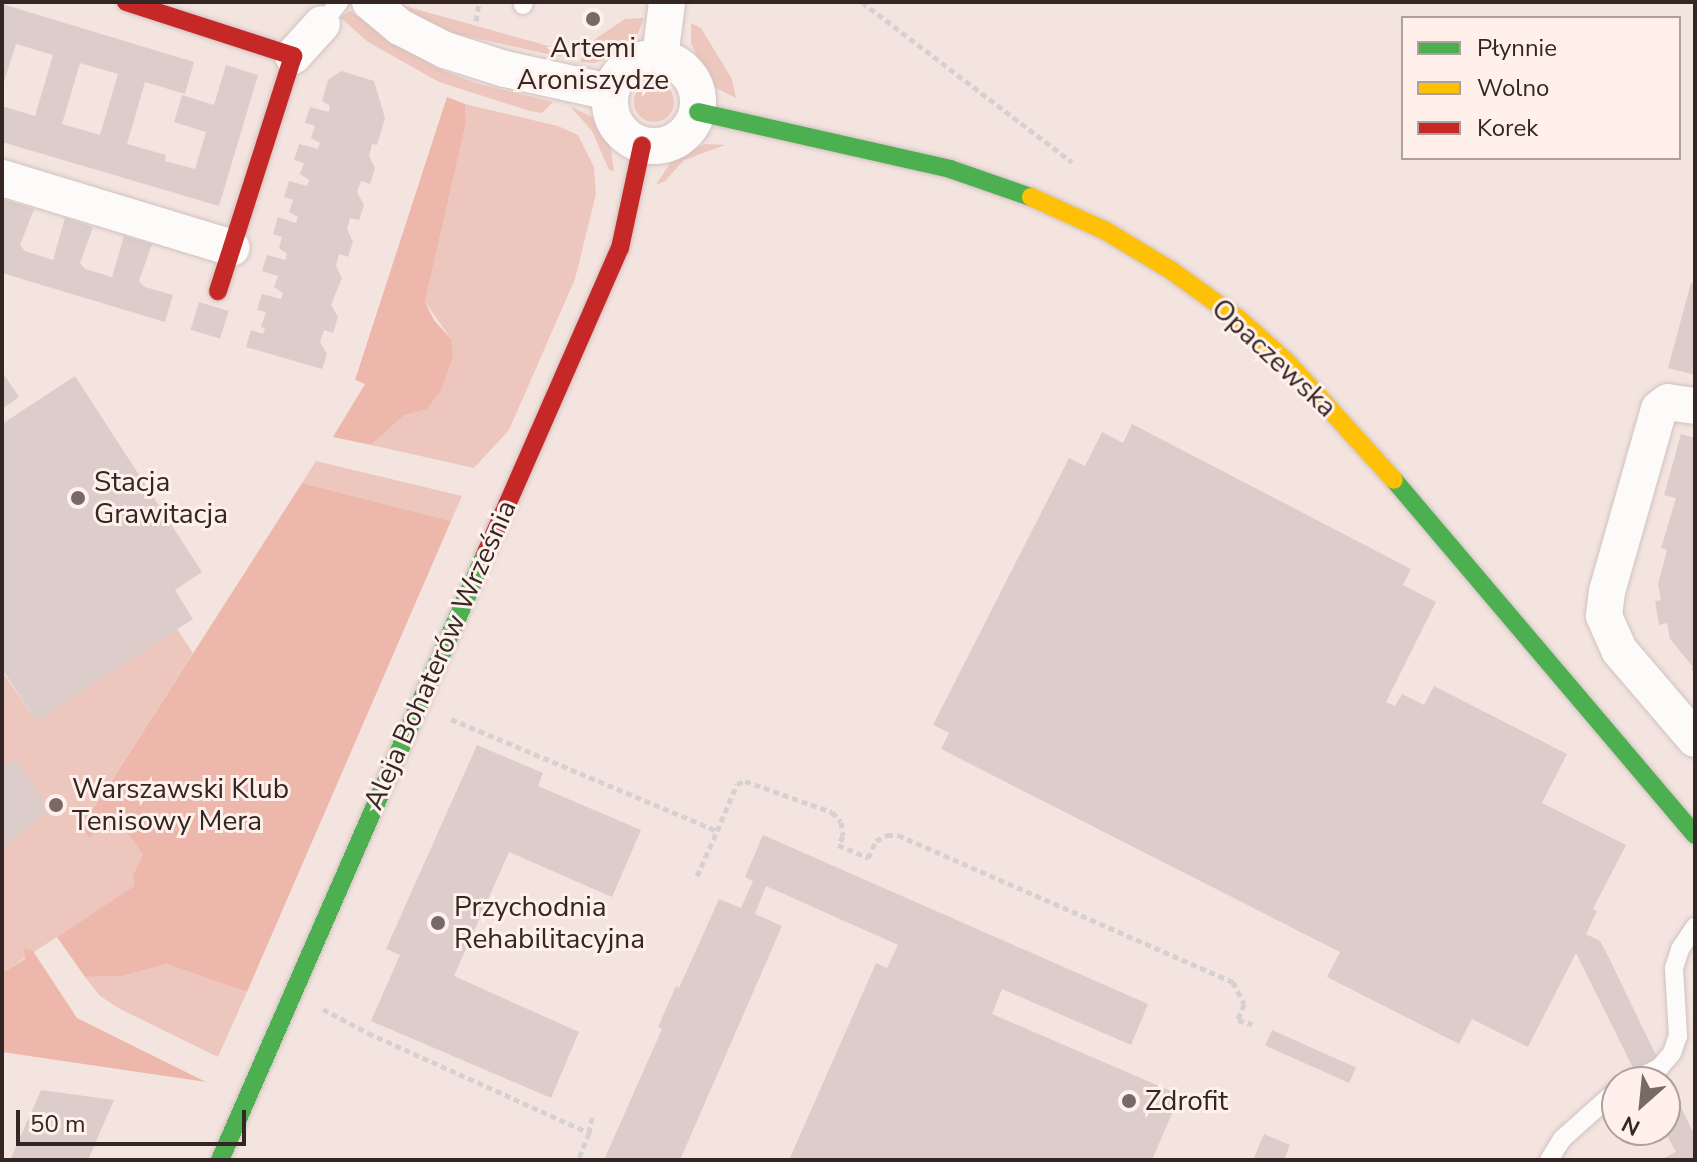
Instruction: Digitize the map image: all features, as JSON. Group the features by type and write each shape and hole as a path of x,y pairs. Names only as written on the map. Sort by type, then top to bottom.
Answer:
{"street":[{"path":"126,2 293,56"},
{"path":"370,2 400,27 445,50 505,69 610,92"},
{"path":"660,58 667,2"},
{"path":"218,291 293,56 330,13"},
{"path":"660,58 674,62 695,83 698,112 692,125 671,143 642,145 620,131 609,106 610,92 623,69 634,61 660,58"},
{"name":"Opaczewska","path":"698,112 950,169 1050,204 1145,255 1240,320 1287,362 1362,442 1695,835"},
{"name":"Aleja Bohaterów Września","path":"220,1160 620,248 642,145"},
{"path":"2,178 232,248"},
{"path":"1695,406 1668,402 1659,409 1607,591 1604,616 1619,650 1695,739"}],"lane":[{"path":"1661,1066 1672,1053 1678,1036 1674,968 1680,949 1695,927"},
{"path":"1549,1160 1562,1139 1601,1102"}],"path":[{"path":"476,21 479,2"},
{"path":"862,2 1072,162"},
{"path":"437,713 717,831"},
{"path":"697,876 737,784 745,781 832,812 841,822 843,836 838,845 868,858 876,841 887,835 898,835 1233,982 1244,1004 1238,1020 1252,1024"},
{"path":"311,1003 368,1033 589,1133"},
{"path":"578,1160 592,1116"}],"shaded area":[{"path":"401,5 559,49 563,53 561,57 453,33 401,9"},
{"path":"350,11 435,67 476,83 553,102 542,113 530,111 439,82 368,42 340,17"},
{"path":"644,18 635,41 618,56 594,63 580,62 588,45 598,37 625,19"},
{"path":"691,23 701,28 732,79 736,98 716,88 701,67 691,43"},
{"path":"654,82 668,88 674,102 668,116 654,122 640,116 634,102 640,88"},
{"path":"447,97 465,104 466,123 425,302 434,320 451,339 453,357 441,390 427,409 404,415 371,445 333,437 365,384 355,380"},
{"path":"465,104 558,126 578,135 594,167 596,194 575,279 509,430 474,468 371,445 404,414 451,339 425,302 466,123"},
{"path":"570,106 594,118 603,131 610,143 614,171 609,170 592,131"},
{"path":"705,144 725,145 684,160 665,181 656,185 673,159"},
{"path":"316,461 462,496 451,521 302,483"},
{"path":"302,483 451,521 247,992 166,964 123,976 85,977 57,937 134,886 133,875 143,855 117,817 89,837 76,820 91,813"},
{"name":"Warszawski Klub Tenisowy Mera","path":"177,629 193,653 103,794 143,855 133,881 135,886 2,973 2,671 36,721"},
{"path":"24,949 33,951 77,1018 206,1082 2,1052 2,973 25,959"},
{"path":"166,964 247,992 218,1057 120,1009 100,996 85,977 123,976"}],"building":[{"path":"2,4 194,62 185,94 145,82 127,144 166,155 165,161 195,169 206,132 174,122 182,95 214,105 226,65 258,75 219,206 2,142 2,106 35,116 53,55 16,44 2,88","holes":["80,63 118,74 100,135 62,124"]},
{"path":"341,71 374,81 385,118 377,145 372,144 369,156 375,168 370,184 361,181 357,192 364,205 359,220 350,218 347,229 353,242 348,257 339,254 336,266 342,278 331,305 338,317 333,333 324,330 320,342 327,354 322,369 246,347 251,330 263,334 265,328 261,327 266,312 257,310 262,294 281,299 283,293 274,287 278,276 262,271 267,255 285,260 287,254 279,248 282,237 273,234 278,217 296,223 298,217 289,212 293,200 284,197 289,181 307,186 309,180 300,174 304,163 294,160 299,144 318,149 320,143 311,138 315,126 305,123 310,107 329,112 330,106 322,101 328,80"},
{"path":"2,199 34,209 20,245 25,251 53,260 65,218 93,227 80,263 85,269 112,277 124,236 152,244 139,281 145,287 173,295 165,322 2,273"},
{"path":"1691,283 1695,284 1695,375 1668,368"},
{"path":"199,302 229,311 220,339 191,330"},
{"path":"2,372 19,397 2,409"},
{"name":"Stacja Grawitacja","path":"75,376 202,572 175,590 193,619 36,721 2,669 2,424"},
{"path":"1132,424 1411,569 1403,585 1436,602 1386,702 1395,706 1402,694 1424,705 1434,686 1567,754 1542,803 1626,845 1593,909 1597,911 1586,934 1600,941 1661,1066 1632,1066 1576,953 1528,1047 1472,1019 1459,1044 1327,977 1340,952 941,749 949,733 933,725 1069,458 1085,466 1102,432 1123,443"},
{"path":"1681,434 1695,438 1695,674 1691,669 1693,667 1670,639 1667,623 1659,625 1655,601 1661,600 1658,584 1667,550 1661,548 1676,498 1664,495"},
{"name":"Przychodnia Rehabilitacyjna","path":"477,745 543,773 538,786 641,830 612,897 509,852 454,976 579,1032 551,1098 371,1021 400,955 386,949"},
{"path":"16,759 49,809 2,850 2,765"},
{"path":"763,835 1148,1004 1131,1045 1002,989 992,1014 1180,1095 1152,1160 789,1160 876,963 887,968 898,945 766,886 755,914 782,926 680,1160 604,1160 662,1029 658,1027 676,986 679,988 719,899 741,908 753,881 745,877"},
{"path":"1272,1030 1356,1067 1349,1083 1265,1046"},
{"path":"41,1090 114,1100 88,1160 10,1160"},
{"path":"1681,1107 1695,1136 1695,1160 1660,1160 1676,1152 1673,1146 1681,1146"},
{"path":"1264,1134 1290,1145 1284,1160 1253,1160"}],"traffic: fast":[{"path":"698,112 950,169 1031,197"},
{"path":"1394,480 1695,835"},
{"path":"220,1160 485,555"}],"traffic: slow":[{"path":"1031,197 1106,231 1172,271 1240,320 1287,362 1394,480"}],"traffic: jam":[{"path":"126,2 293,56 218,291"},
{"path":"485,555 620,248 642,145"}],"place":[{"name":"Artemi Aroniszydze","path":"593,19"},
{"name":"Stacja Grawitacja","path":"78,498"},
{"name":"Warszawski Klub Tenisowy Mera","path":"56,805"},
{"name":"Przychodnia Rehabilitacyjna","path":"438,923"},
{"name":"Zdrofit","path":"1129,1101"}]}
